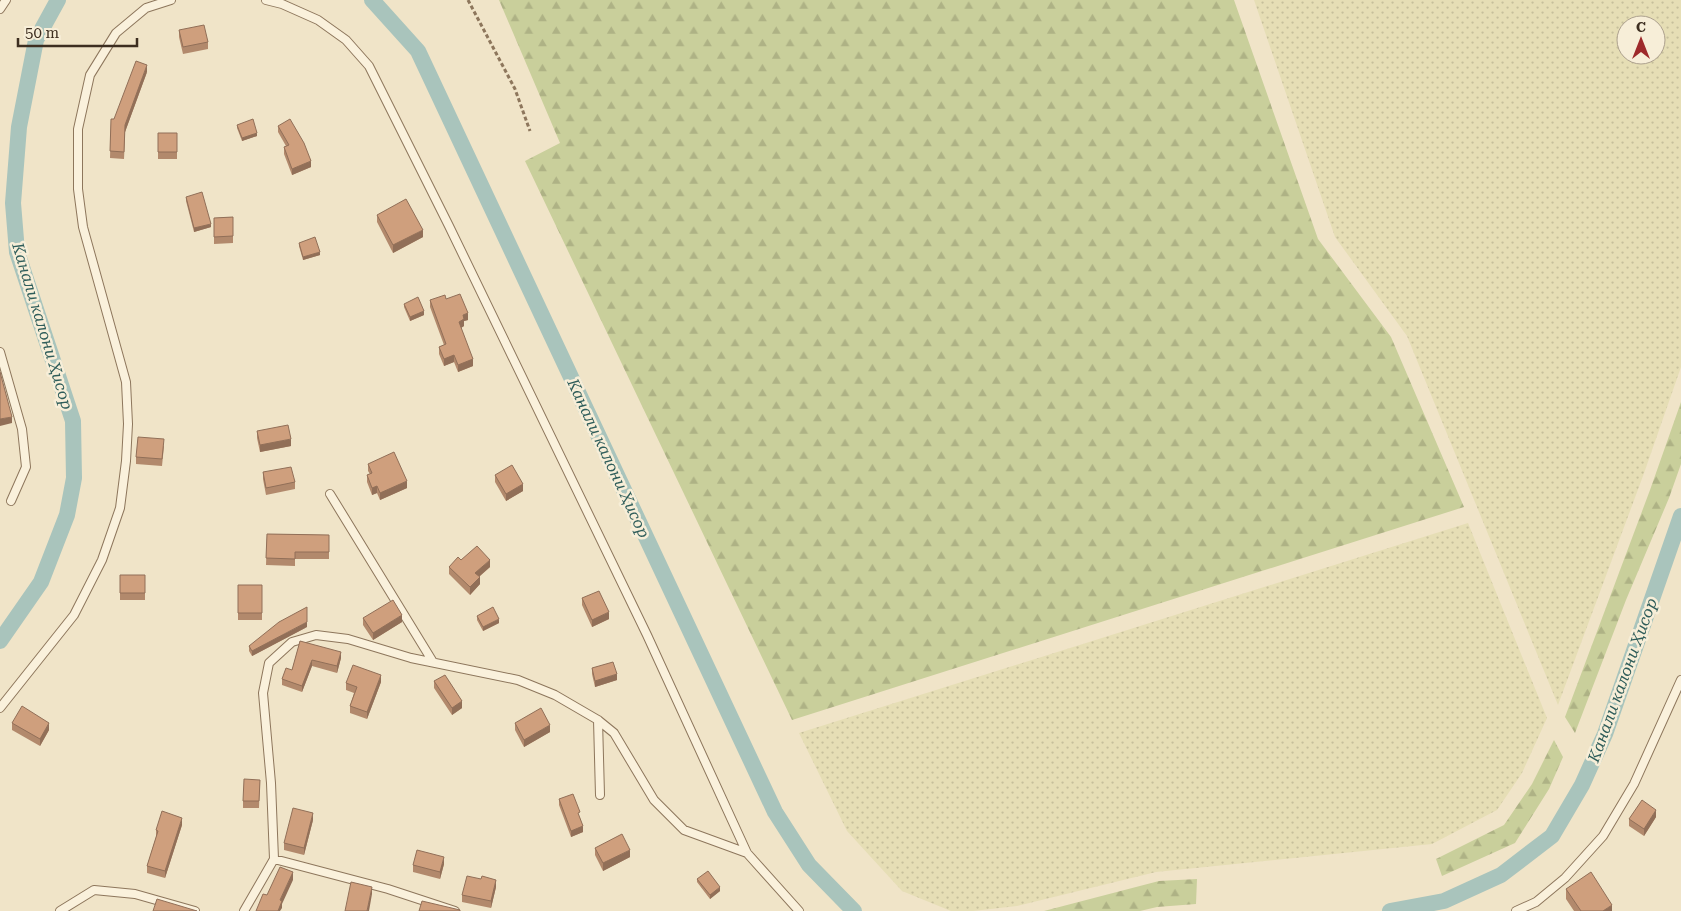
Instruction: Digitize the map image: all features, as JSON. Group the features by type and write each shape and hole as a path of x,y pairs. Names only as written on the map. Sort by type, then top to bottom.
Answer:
{"lane":[{"path":"0,9 6,0"},
{"path":"0,708 74,615 102,560 120,508 126,461 128,424 126,382 83,227 78,189 78,129 90,75 116,32 146,8 171,0"},
{"path":"266,0 282,4 318,20 346,40 369,66 449,226 647,635 747,853 799,911"},
{"path":"0,352 22,429 26,467 11,501"},
{"path":"330,494 433,662"},
{"path":"244,911 274,859 271,783 263,693 269,663 292,642 316,635 348,639 411,658 518,680 555,695 598,720 614,733 654,800 684,830 747,853"},
{"path":"1516,911 1536,902 1565,878 1603,836 1634,784 1681,680"},
{"path":"598,720 600,795"},
{"path":"274,859 388,889 455,911"},
{"path":"60,911 94,890 135,894 195,911"}],"path":[{"path":"468,0 514,89 530,131"}],"shaded area":[{"path":"1254,0 1681,0 1681,367 1643,476 1558,705 1407,336 1335,237"},
{"path":"1468,523 1547,718 1522,773 1497,810 1432,844 1156,872 1017,906 973,911 951,911 902,891 847,831 799,733"}],"green space":[{"path":"499,0 1234,0 1318,239 1391,337 1464,507 792,720 525,161 560,143"},
{"path":"1681,402 1681,464 1575,733 1565,717"},
{"path":"1554,740 1563,757 1549,789 1515,843 1442,876 1436,859 1504,825 1532,784"},
{"path":"1197,879 1196,904 1157,907 1140,911 1044,911 1159,881"}],"building":[{"path":"204,25 208,42 183,47 179,30"},
{"path":"136,61 147,65 125,125 124,152 110,151 111,119 114,119"},
{"path":"253,119 257,133 242,138 237,125"},
{"path":"290,119 304,143 311,161 292,169 284,147 289,145 278,126"},
{"path":"158,133 177,133 177,152 158,152"},
{"path":"202,192 211,224 194,228 186,197"},
{"path":"406,199 423,230 393,245 377,215"},
{"path":"233,217 233,236 214,237 214,218"},
{"path":"315,237 320,252 303,257 299,243"},
{"path":"460,294 468,313 463,315 464,319 459,322 473,359 458,365 454,355 444,359 439,347 446,344 430,300 445,295 446,299"},
{"path":"418,297 424,311 410,317 404,304"},
{"path":"0,372 12,417 0,419"},
{"path":"288,425 291,439 260,445 257,431"},
{"path":"138,437 164,439 162,459 136,457"},
{"path":"394,452 407,481 380,493 377,486 372,488 367,475 372,473 368,464"},
{"path":"512,465 523,484 506,494 495,475"},
{"path":"291,467 295,482 266,488 263,472"},
{"path":"267,534 329,535 329,552 295,552 295,559 266,558"},
{"path":"477,546 490,560 475,573 480,577 470,587 449,567 458,557 461,560"},
{"path":"120,575 145,575 145,593 120,593"},
{"path":"238,585 262,585 262,613 238,613"},
{"path":"599,591 609,612 592,620 582,598"},
{"path":"393,600 402,615 373,633 363,618"},
{"path":"307,607 307,622 252,651 249,646 279,622"},
{"path":"493,607 499,619 483,627 477,616"},
{"path":"300,641 341,652 337,666 312,660 302,686 282,679 286,668 292,670"},
{"path":"613,662 617,674 595,681 592,668"},
{"path":"353,665 381,675 367,712 350,706 357,687 346,683"},
{"path":"445,675 462,701 452,708 434,681"},
{"path":"22,706 49,723 40,739 12,723"},
{"path":"541,708 550,725 524,740 515,723"},
{"path":"244,779 260,780 259,801 243,801"},
{"path":"573,794 583,826 571,831 559,799"},
{"path":"1642,800 1656,810 1644,829 1629,819"},
{"path":"293,808 313,813 304,848 284,843"},
{"path":"162,811 182,818 165,871 147,866"},
{"path":"622,834 630,850 603,863 595,848"},
{"path":"417,850 444,857 440,872 413,865"},
{"path":"280,867 293,872 280,900 282,901 278,911 256,911 263,894 267,895"},
{"path":"708,871 720,887 710,895 697,879"},
{"path":"1591,872 1612,905 1603,911 1581,911 1566,889"},
{"path":"467,876 481,879 482,876 496,880 491,901 462,895"},
{"path":"351,882 372,887 367,911 345,911"},
{"path":"157,899 197,911 153,911"},
{"path":"422,901 460,910 460,911 419,911"}],"waterway":[{"name":"Канали калони Ҳисор","path":"0,641 41,582 67,515 74,478 73,421 17,252 13,203 19,127 36,40 58,0"},
{"name":"Канали калони Ҳисор","path":"372,0 418,51 775,812 809,865 854,911"},
{"name":"Канали калони Ҳисор","path":"1390,911 1444,901 1501,875 1552,836 1582,785 1605,734 1681,516"}]}
